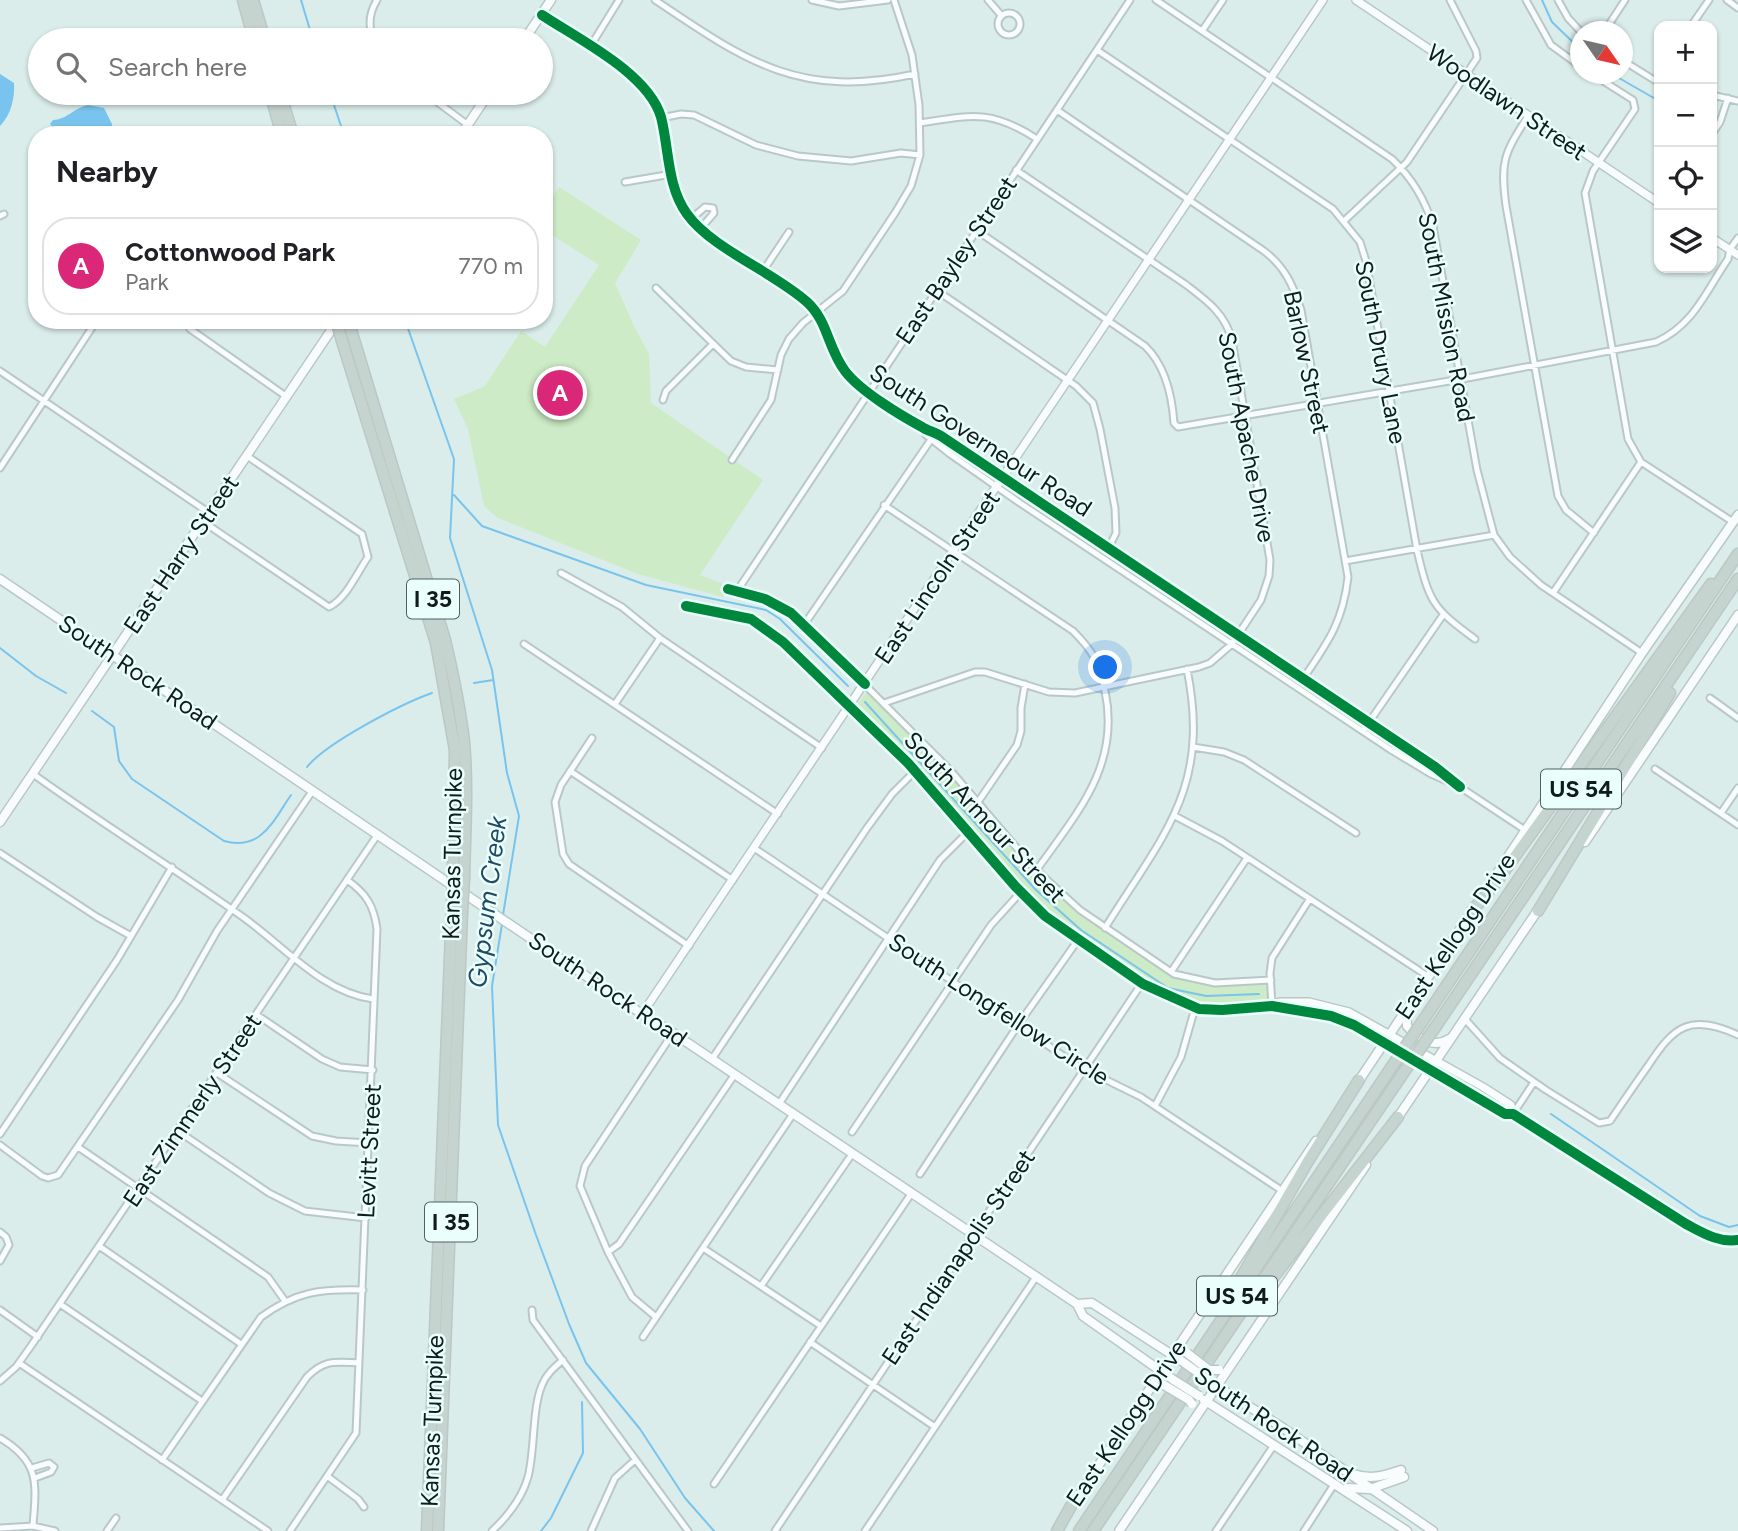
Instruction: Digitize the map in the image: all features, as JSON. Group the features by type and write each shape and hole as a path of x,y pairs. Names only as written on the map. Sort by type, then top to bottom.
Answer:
{"highway":[{"path":"243,0 251,28"},
{"path":"253,0 261,28"},
{"path":"273,105 279,126"},
{"path":"284,105 290,126"},
{"name":"Kansas Turnpike","path":"339,329 436,643 455,750 453,871 457,910 438,1531"},
{"name":"Kansas Turnpike","path":"350,329 445,640 454,677 464,744 464,878 457,910 427,1531"},
{"path":"1472,911 1495,884 1738,547"},
{"name":"US 54","path":"1079,1531 1738,554"},
{"path":"1538,911 1738,580"},
{"name":"US 54","path":"1093,1531 1738,580"},
{"path":"1199,1352 1308,1161 1359,1080"},
{"path":"1209,1360 1398,1117"},
{"path":"1055,1531 1071,1506"}],"main road":[{"path":"533,28 551,0"},
{"path":"468,125 481,105"},
{"name":"East Harry Street","path":"0,822 331,329"},
{"name":"East Kellogg Drive","path":"1071,1506 1281,1189 1429,977 1642,653 1735,518"},
{"name":"South Rock Road","path":"0,579 642,1014 1036,1276 1077,1304 1083,1316 1160,1371 1338,1485 1393,1527 1407,1531"},
{"path":"1119,1531 1207,1401 1213,1383 1233,1363 1738,615"},
{"path":"1407,1009 1407,1026 1430,1043 1437,1044 1451,1038"},
{"name":"South Rock Road","path":"1077,1304 1092,1303 1283,1428 1433,1531"},
{"path":"1184,1336 1182,1343 1187,1353 1209,1370 1219,1370 1233,1363"},
{"path":"1148,1390 1164,1385 1189,1400 1193,1421"},
{"path":"1338,1485 1361,1490 1370,1489 1393,1482 1402,1474 1372,1478 1344,1471"},
{"path":"1393,1482 1389,1493 1398,1508"}],"street":[{"path":"371,28 371,9 377,0"},
{"path":"590,47 619,0"},
{"path":"655,0 734,52 795,77 843,84 915,74"},
{"path":"812,0 839,6 888,0"},
{"path":"732,460 771,400 781,355 794,331 843,291 911,186 919,155 920,123 912,55 894,0"},
{"path":"988,0 1001,15"},
{"name":"East Bayley Street","path":"737,591 1130,0"},
{"name":"South Mission Road","path":"1156,0 1402,168 1426,204 1433,226 1477,470 1494,534 1510,557 1553,593 1642,653"},
{"path":"1202,31 1223,0"},
{"name":"East Lincoln Street","path":"642,1014 1323,0"},
{"name":"Woodlawn Street","path":"1356,0 1654,200"},
{"path":"1344,221 1402,168 1477,54 1450,0"},
{"path":"1526,0 1551,45 1570,59"},
{"path":"1558,0 1571,21"},
{"path":"1611,21 1625,0"},
{"path":"1694,21 1709,0"},
{"path":"1727,0 1738,8"},
{"path":"1010,13 1016,16 1020,24 1017,32 1006,35 1000,32 997,23 1001,15 1010,13"},
{"name":"South Governeour Road","path":"542,15 643,85 656,104 679,200 691,219 700,229 803,298 817,312 839,362 851,379 924,429 935,432 1525,830"},
{"name":"South Drury Lane","path":"1097,50 1333,209 1360,242 1366,261 1426,588 1443,615 1475,639"},
{"path":"1633,67 1654,79"},
{"path":"1608,84 1633,100 1635,109 1588,180 1586,193 1628,439 1642,462 1735,518"},
{"path":"1717,96 1738,101"},
{"path":"1717,126 1728,98"},
{"path":"441,105 468,125"},
{"name":"Barlow Street","path":"1057,110 1264,251 1284,269 1292,283 1301,310 1348,577 1345,603 1333,635 1303,679"},
{"path":"661,118 681,114 694,115 756,145 798,156 851,161 901,153 919,155"},
{"path":"920,123 983,116 1012,124 1037,139"},
{"path":"1528,116 1509,146 1502,170 1506,206 1558,496 1566,510 1594,533"},
{"name":"South Apache Drive","path":"884,703 975,672 985,671 1049,692 1075,692 1210,663 1232,644 1261,600 1269,576 1270,560 1232,340 1223,317 1206,299 1016,170"},
{"path":"625,182 672,174"},
{"path":"691,219 705,207 711,206 714,213 700,229"},
{"path":"976,230 1145,346 1162,366 1178,427 1461,379 1656,342 1677,331 1699,306 1738,238"},
{"path":"763,271 789,232"},
{"path":"1717,241 1738,255"},
{"path":"656,288 724,356 738,364 778,370"},
{"path":"936,290 1068,380 1093,403 1115,508 1116,533 1108,549"},
{"path":"0,468 91,329"},
{"path":"190,329 287,397"},
{"path":"663,400 666,391 712,345"},
{"path":"0,371 208,512"},
{"name":"South Governeour Road","path":"924,429 931,439 998,486 1363,732 1431,774 1460,787"},
{"path":"804,625 935,432"},
{"path":"202,521 329,607 337,604 368,557 362,534 247,456"},
{"path":"1553,593 1642,462"},
{"path":"884,505 1073,631 1094,654 1104,686 1109,724 1100,771 1080,808 1036,871"},
{"path":"1345,561 1494,534"},
{"path":"561,573 622,607 660,638 822,748"},
{"name":"South Armour Street","path":"728,589 774,603 791,613 884,703 978,802 1036,871 1080,910 1171,972 1215,983 1271,980"},
{"name":"South Armour Street","path":"686,606 751,620 783,642 915,771 1045,916 1142,983 1195,1007 1222,1010 1272,1006 1331,1016 1354,1025 1505,1114 1513,1114 1511,1105 1349,1012 1323,1003 1280,1002 1272,1006"},
{"path":"1363,732 1443,615"},
{"path":"614,704 660,638"},
{"path":"524,644 778,814"},
{"path":"1105,928 1175,816 1190,771 1194,708 1187,669"},
{"path":"978,802 1017,745 1021,731 1025,684"},
{"path":"1710,698 1738,718"},
{"path":"592,738 558,790 555,802 564,856 569,864 689,947"},
{"path":"1193,747 1224,752 1244,760 1356,833"},
{"path":"1431,774 1435,767"},
{"path":"1655,769 1738,825"},
{"path":"570,771 733,880"},
{"path":"712,1059 892,794 915,771"},
{"path":"33,774 232,909 343,992 373,999"},
{"path":"1721,813 1738,788"},
{"path":"0,1145 42,1176 58,1175 178,1000 232,909 313,790"},
{"path":"1175,816 1195,824 1429,977"},
{"path":"779,1104 940,860 968,832"},
{"name":"East Zimmerly Street","path":"0,1381 19,1363 38,1337 378,834"},
{"name":"South Longfellow Circle","path":"754,848 1083,1069 1154,1105 1281,1189"},
{"path":"0,853 87,911 131,936"},
{"path":"1171,972 1247,858"},
{"path":"0,1134 131,936 172,867"},
{"name":"Levitt Street","path":"327,1476 356,1433 373,1070 377,929 375,914 361,890 347,880"},
{"path":"852,1132 991,925 1021,892"},
{"path":"1272,1006 1272,958 1309,900"},
{"path":"920,1174 1018,1025 1078,940"},
{"name":"East Indianapolis Street","path":"775,1531 1142,983"},
{"path":"1154,1105 1181,1057 1195,1007"},
{"path":"257,1016 322,1059 340,1067 373,1070"},
{"path":"1464,1018 1500,1058 1599,1123 1612,1119 1664,1042 1676,1030 1692,1025 1714,1027 1738,1035"},
{"path":"656,1317 632,1297 608,1252 580,1186 584,1166 673,1033"},
{"path":"218,1073 312,1136 369,1143"},
{"path":"608,1252 619,1244 735,1074"},
{"path":"1534,1082 1513,1114 1686,1224 1710,1237 1728,1242 1738,1240"},
{"path":"642,1337 793,1114"},
{"path":"178,1131 269,1193 305,1211 366,1218"},
{"path":"78,1147 268,1277 285,1301"},
{"path":"761,1286 852,1154"},
{"path":"714,1484 911,1194"},
{"path":"0,1232 9,1245 0,1261"},
{"path":"99,1246 241,1344"},
{"path":"703,1248 821,1326"},
{"path":"865,1531 1036,1276"},
{"path":"162,1460 261,1317 285,1301 302,1294 326,1289 363,1290"},
{"path":"60,1304 202,1401"},
{"path":"0,1310 38,1337"},
{"path":"532,1310 533,1320 685,1530"},
{"path":"810,1342 935,1427"},
{"path":"492,1531 507,1515 528,1477 541,1386 548,1373 563,1360"},
{"path":"222,1500 318,1365 330,1362 359,1363"},
{"path":"19,1363 268,1531"},
{"path":"0,1438 20,1452 32,1468 35,1478 33,1526"},
{"path":"1216,1531 1274,1445"},
{"path":"591,1531 614,1478 635,1460"},
{"path":"32,1468 49,1463 54,1467 51,1472 35,1478"},
{"path":"290,1531 327,1476 358,1499 364,1507"},
{"path":"1304,1531 1338,1485"},
{"path":"107,1531 116,1518"},
{"path":"1,1529 33,1526 55,1531"}],"green space":[{"path":"559,187 641,240 615,283 649,354 651,403 763,480 700,575 729,586 723,597 638,574 498,518 484,506 468,429 454,399 485,386 521,331 545,347 599,265 553,236 553,197"},
{"path":"869,693 942,766 1025,865 1074,910 1176,977 1217,987 1262,984 1267,987 1267,1001 1216,1004 1177,997 1152,985 1076,934 1021,886 931,781 860,709 858,704 864,695"}],"water":[{"path":"0,74 14,83 14,89 10,112 0,126"},
{"path":"88,105 104,108 112,126 50,124 53,120"}],"waterway":[{"name":"Gypsum Creek","path":"301,0 309,28"},
{"path":"1542,0 1552,22 1570,39"},
{"path":"1629,84 1654,98"},
{"name":"Gypsum Creek","path":"334,105 341,126"},
{"name":"Gypsum Creek","path":"408,329 454,459 450,538 492,670 507,773 519,816 503,915"},
{"path":"454,495 482,526 646,585 766,610 780,619 848,686"},
{"path":"0,648 36,676 66,693"},
{"path":"474,683 493,680"},
{"path":"307,767 347,736 432,693"},
{"path":"865,702 1036,890 1081,930 1168,988 1206,996 1259,994"},
{"path":"92,711 114,727 119,761 132,779 224,841 237,843 257,838 272,824 291,795"},
{"name":"Gypsum Creek","path":"502,924 492,986 498,1125 536,1235 586,1363 640,1429 685,1498 714,1531"},
{"path":"1551,1114 1700,1216 1729,1227 1738,1225"},
{"path":"541,1531 551,1518 583,1453 582,1402"}],"cycle path":[{"path":"542,15 610,58 642,86 654,101 661,117 672,180 687,214 712,238 807,302 819,318 839,362 860,386 903,416 941,436 1435,767 1460,787"},
{"path":"728,589 765,599 791,613 865,684"},
{"path":"686,606 751,619 783,642 908,763 1015,886 1045,916 1143,984 1199,1009 1272,1006 1331,1016 1354,1025 1505,1114 1513,1114 1686,1224 1718,1239 1738,1240"}],"place":[{"name":"Cottonwood Park","path":"560,393"}]}
